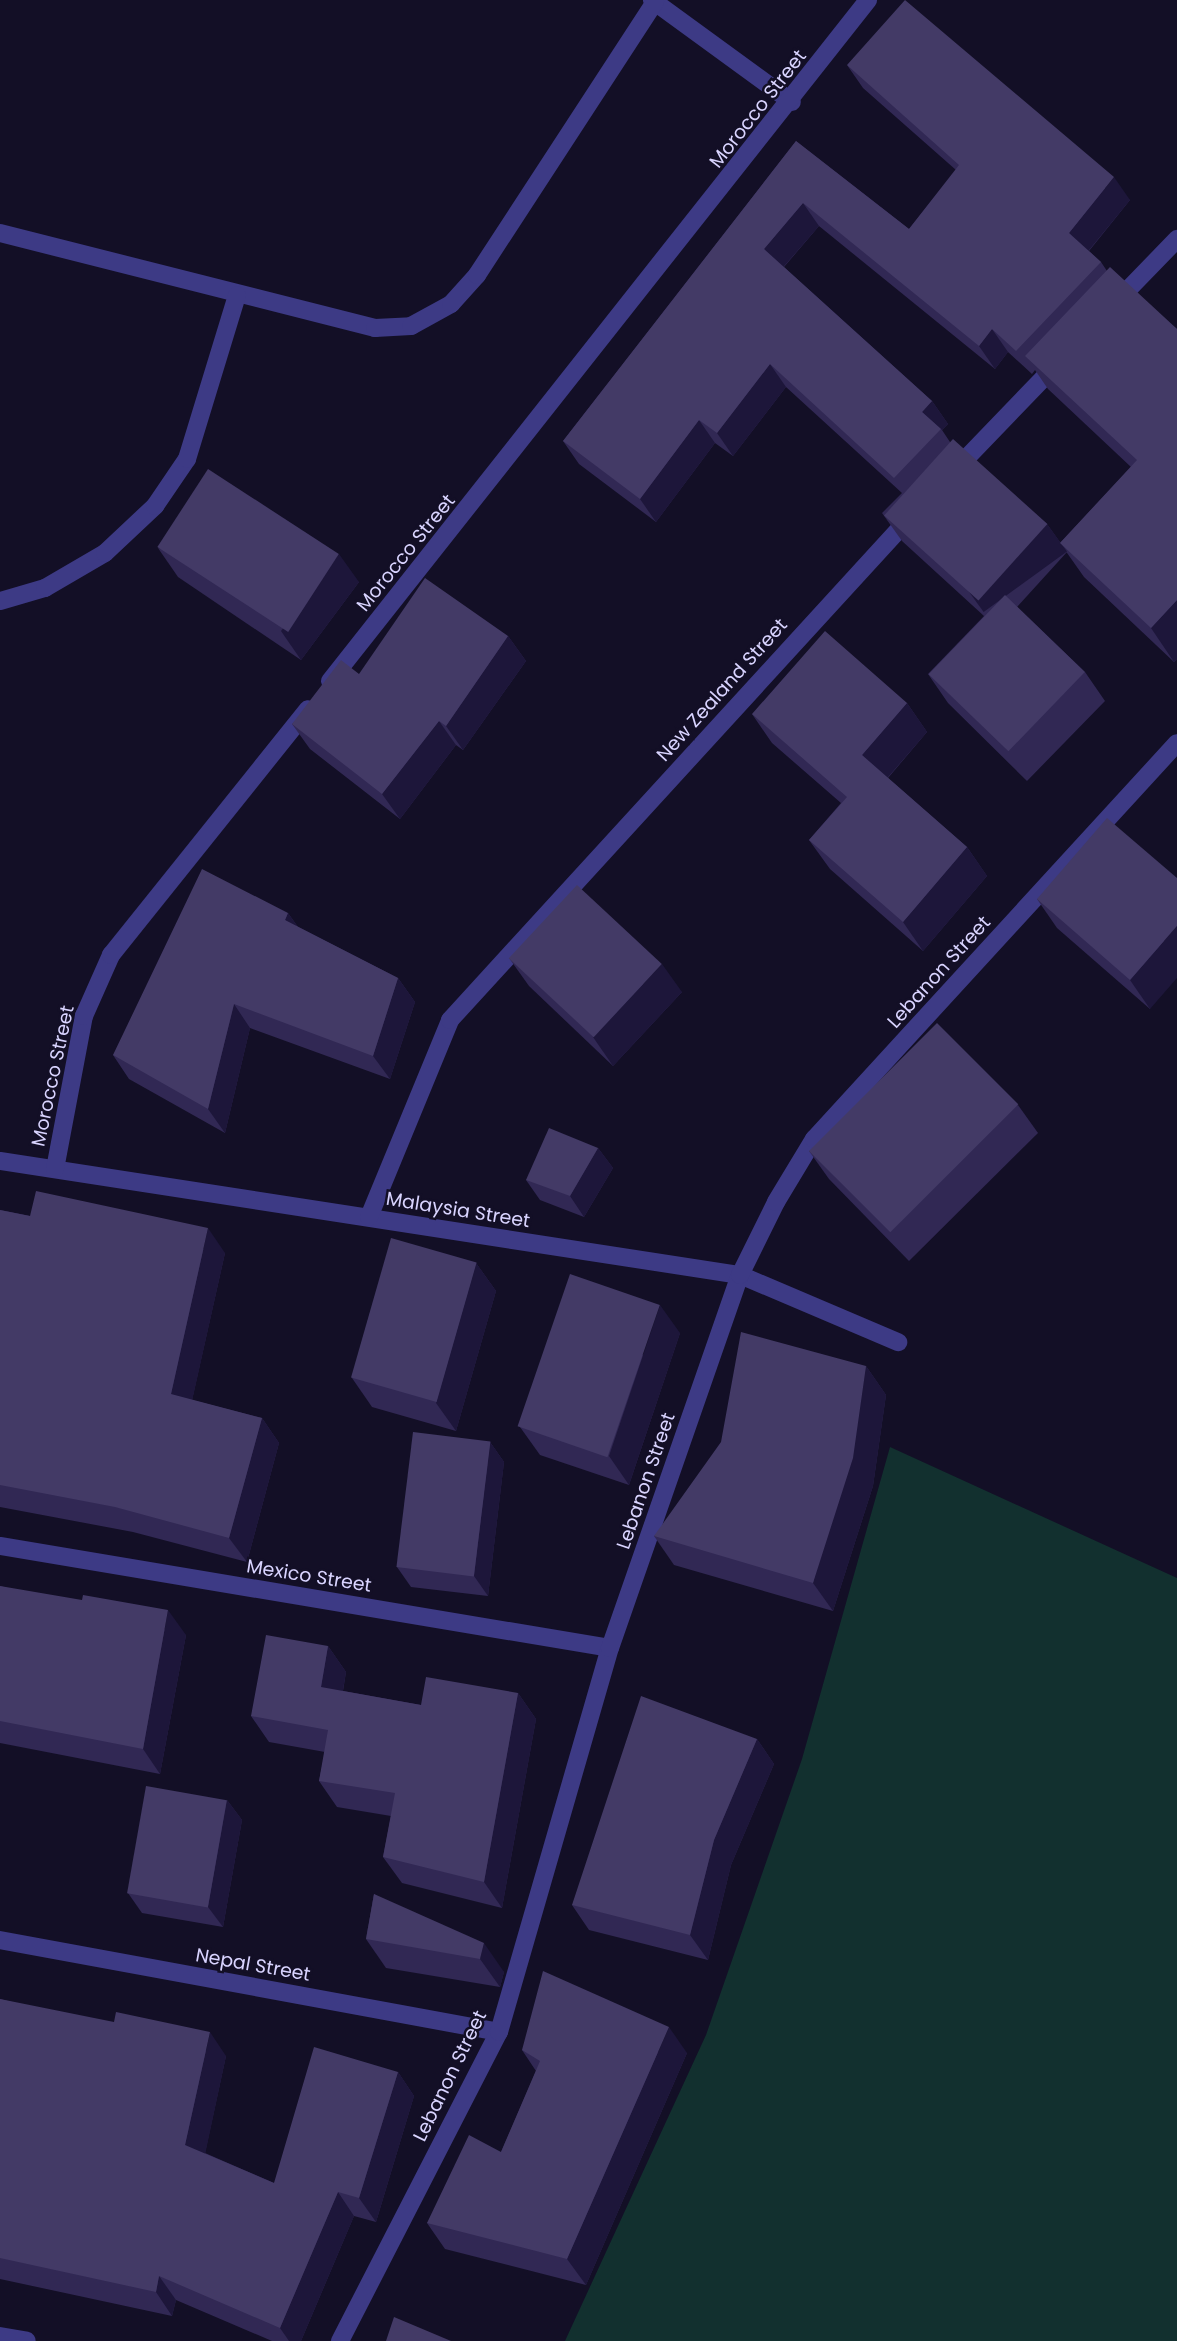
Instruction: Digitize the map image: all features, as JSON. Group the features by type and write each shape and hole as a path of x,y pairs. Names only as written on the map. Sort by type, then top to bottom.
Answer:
{"street":[{"name":"Morocco Street","path":"55,1169 84,1016 111,956 792,102 868,0"},
{"path":"0,233 374,328 411,326 451,304 654,1 792,102"},
{"path":"1101,318 1177,239"},
{"path":"0,601 45,588 105,553 155,506 187,459 237,295"},
{"name":"New Zealand Street","path":"369,1217 450,1020 935,491 1073,348"},
{"name":"Lebanon Street","path":"340,2341 499,2032 610,1648 740,1275 814,1139 1177,743"},
{"name":"Malaysia Street","path":"0,1161 740,1275 898,1342"},
{"name":"Mexico Street","path":"0,1546 610,1648"},
{"name":"Nepal Street","path":"0,1940 499,2032"},
{"path":"0,2336 27,2341"}],"green space":[{"path":"890,1447 1177,1578 1177,2341 565,2341 706,2035 802,1759"}],"building":[{"path":"905,0 1114,177 1069,233 1101,262 1016,351 992,329 979,346 803,203 764,249 932,401 922,412 941,429 894,478 770,364 717,433 699,420 640,499 563,441 796,141 909,229 959,165 847,65"},
{"path":"1110,267 1177,329 1177,600 1151,628 1060,543 1137,460 1025,356"},
{"path":"953,439 1047,524 978,601 884,516"},
{"path":"208,469 339,554 288,632 157,547"},
{"path":"425,578 508,636 446,726 439,721 382,794 292,724 341,660 359,674"},
{"path":"1005,595 1085,672 1008,751 929,674"},
{"path":"825,631 907,703 862,755 967,847 903,922 809,840 847,797 752,714"},
{"path":"1107,818 1177,878 1177,926 1130,980 1037,899"},
{"path":"202,869 288,913 285,920 398,978 373,1056 234,1004 208,1109 113,1055"},
{"path":"577,885 662,964 594,1037 509,958"},
{"path":"937,1023 1018,1104 890,1232 809,1151"},
{"path":"549,1128 598,1148 570,1196 526,1180"},
{"path":"36,1191 208,1228 171,1394 262,1418 229,1538 115,1507 0,1485 0,1210 30,1216"},
{"path":"391,1238 477,1263 437,1402 351,1377"},
{"path":"570,1274 660,1305 607,1457 518,1426"},
{"path":"741,1332 866,1366 853,1458 813,1583 654,1536 721,1442"},
{"path":"413,1432 490,1442 474,1576 396,1567"},
{"path":"0,1586 82,1600 83,1595 168,1610 143,1749 0,1721"},
{"path":"266,1635 328,1646 321,1687 421,1705 426,1677 518,1693 484,1882 383,1857 395,1793 319,1781 328,1730 251,1716"},
{"path":"641,1696 757,1739 714,1840 690,1935 572,1905"},
{"path":"146,1786 227,1800 208,1908 127,1893"},
{"path":"374,1894 484,1943 480,1959 366,1939"},
{"path":"543,1971 669,2027 567,2259 427,2223 469,2135 501,2152 540,2061 522,2050"},
{"path":"0,1999 114,2022 116,2012 210,2032 185,2145 274,2183 314,2047 398,2072 359,2198 338,2192 280,2328 159,2276 156,2292 0,2258"},
{"path":"394,2317 451,2341 386,2341"}]}
